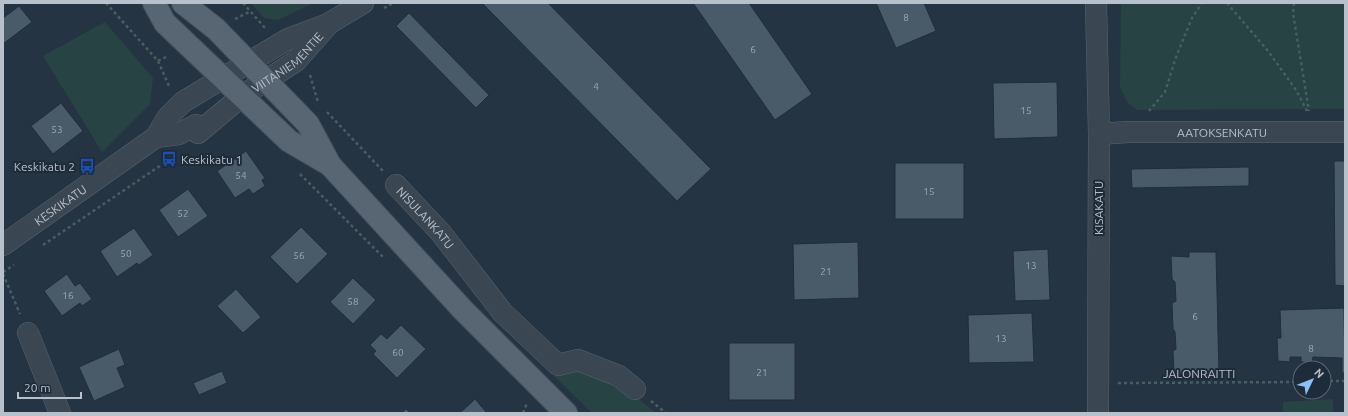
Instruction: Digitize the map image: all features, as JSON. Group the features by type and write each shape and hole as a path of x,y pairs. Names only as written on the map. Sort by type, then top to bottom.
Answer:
{"main road":[{"path":"154,3 165,23 289,141 330,165"},
{"path":"183,3 216,29 308,124 330,165 463,310 530,396 566,413"}],"street":[{"name":"VIITANIEMENTIE","path":"249,62 288,39 328,24 363,3"},
{"name":"KISAKATU","path":"1096,3 1099,134 1098,413"},
{"name":"VIITANIEMENTIE","path":"242,96 296,61 328,24"},
{"name":"KESKIKATU","path":"3,245 156,137 168,117 183,102 249,62"},
{"name":"KESKIKATU","path":"156,137 179,134 196,125 198,133 242,96"},
{"name":"AATOKSENKATU","path":"1099,134 1136,132 1345,132"},
{"name":"NISULANKATU","path":"396,185 441,233 503,313 556,357"},
{"path":"28,333 60,413"},
{"path":"530,396 556,357 578,360 619,376 635,389"}],"path":[{"path":"106,3 158,61 168,85 183,102"},
{"path":"243,3 249,12 280,44"},
{"path":"1148,112 1165,92 1176,57 1192,18 1202,3"},
{"path":"1227,3 1268,52 1296,90 1310,117 1293,13 1294,3"},
{"name":"NISULANKATU","path":"296,61 311,76 318,102 396,185"},
{"path":"41,246 175,155"},
{"path":"299,173 388,263"},
{"path":"16,264 3,273 28,333"},
{"path":"1332,382 1345,381"},
{"name":"JALONRAITTI","path":"1098,383 1292,382"}],"green space":[{"path":"251,3 313,3 278,20 264,18"},
{"path":"1121,3 1345,3 1345,109 1137,110 1127,102 1120,87"},
{"path":"105,22 153,78 150,104 102,152 43,56"},
{"path":"578,365 617,382 656,413 592,413 554,376 561,369"},
{"path":"1332,399 1333,413 1283,413 1283,402"}],"building":[{"path":"482,3 548,3 711,169 677,201"},
{"path":"693,3 749,3 812,94 775,120"},
{"path":"876,3 924,3 936,31 896,48"},
{"path":"19,6 32,22 3,44 3,18"},
{"path":"409,13 489,95 476,108 396,26"},
{"path":"1057,82 1058,137 994,139 993,83"},
{"path":"61,103 83,131 53,154 31,126"},
{"path":"246,151 265,178 262,180 265,186 253,194 249,189 235,198 217,171"},
{"path":"1334,161 1345,161 1345,286 1335,285"},
{"path":"895,163 964,163 964,219 895,219"},
{"path":"1249,167 1249,186 1132,188 1131,169"},
{"path":"188,189 208,216 178,237 159,210"},
{"path":"301,227 328,254 297,284 270,257"},
{"path":"134,228 153,255 139,265 137,263 117,277 100,251"},
{"path":"858,242 859,298 794,300 793,244"},
{"path":"1048,249 1050,300 1015,301 1013,251"},
{"path":"1189,252 1216,252 1219,373 1206,373 1203,376 1192,376 1189,373 1174,375 1173,351 1176,349 1175,332 1173,329 1172,303 1176,301 1175,282 1172,279 1171,256 1189,257"},
{"path":"67,274 75,286 80,283 92,299 82,306 80,303 62,316 44,291"},
{"path":"353,278 376,300 353,324 330,302"},
{"path":"236,289 261,317 243,333 217,306"},
{"path":"1344,308 1345,373 1342,373 1342,358 1313,357 1312,360 1301,360 1301,357 1290,357 1290,362 1278,361 1277,338 1281,338 1280,310"},
{"path":"1032,313 1034,362 969,363 968,315"},
{"path":"401,325 426,349 397,378 373,354 376,351 370,345 381,334 387,339"},
{"path":"729,343 795,343 795,400 729,400"},
{"path":"119,349 125,365 117,368 125,387 94,401 79,367"},
{"path":"222,371 227,383 199,395 193,383"},
{"path":"475,399 487,413 460,413"},
{"path":"406,409 411,413 402,413"}],"place":[{"name":"Keskikatu 1","path":"169,159"},
{"name":"Keskikatu 2","path":"87,166"}]}
